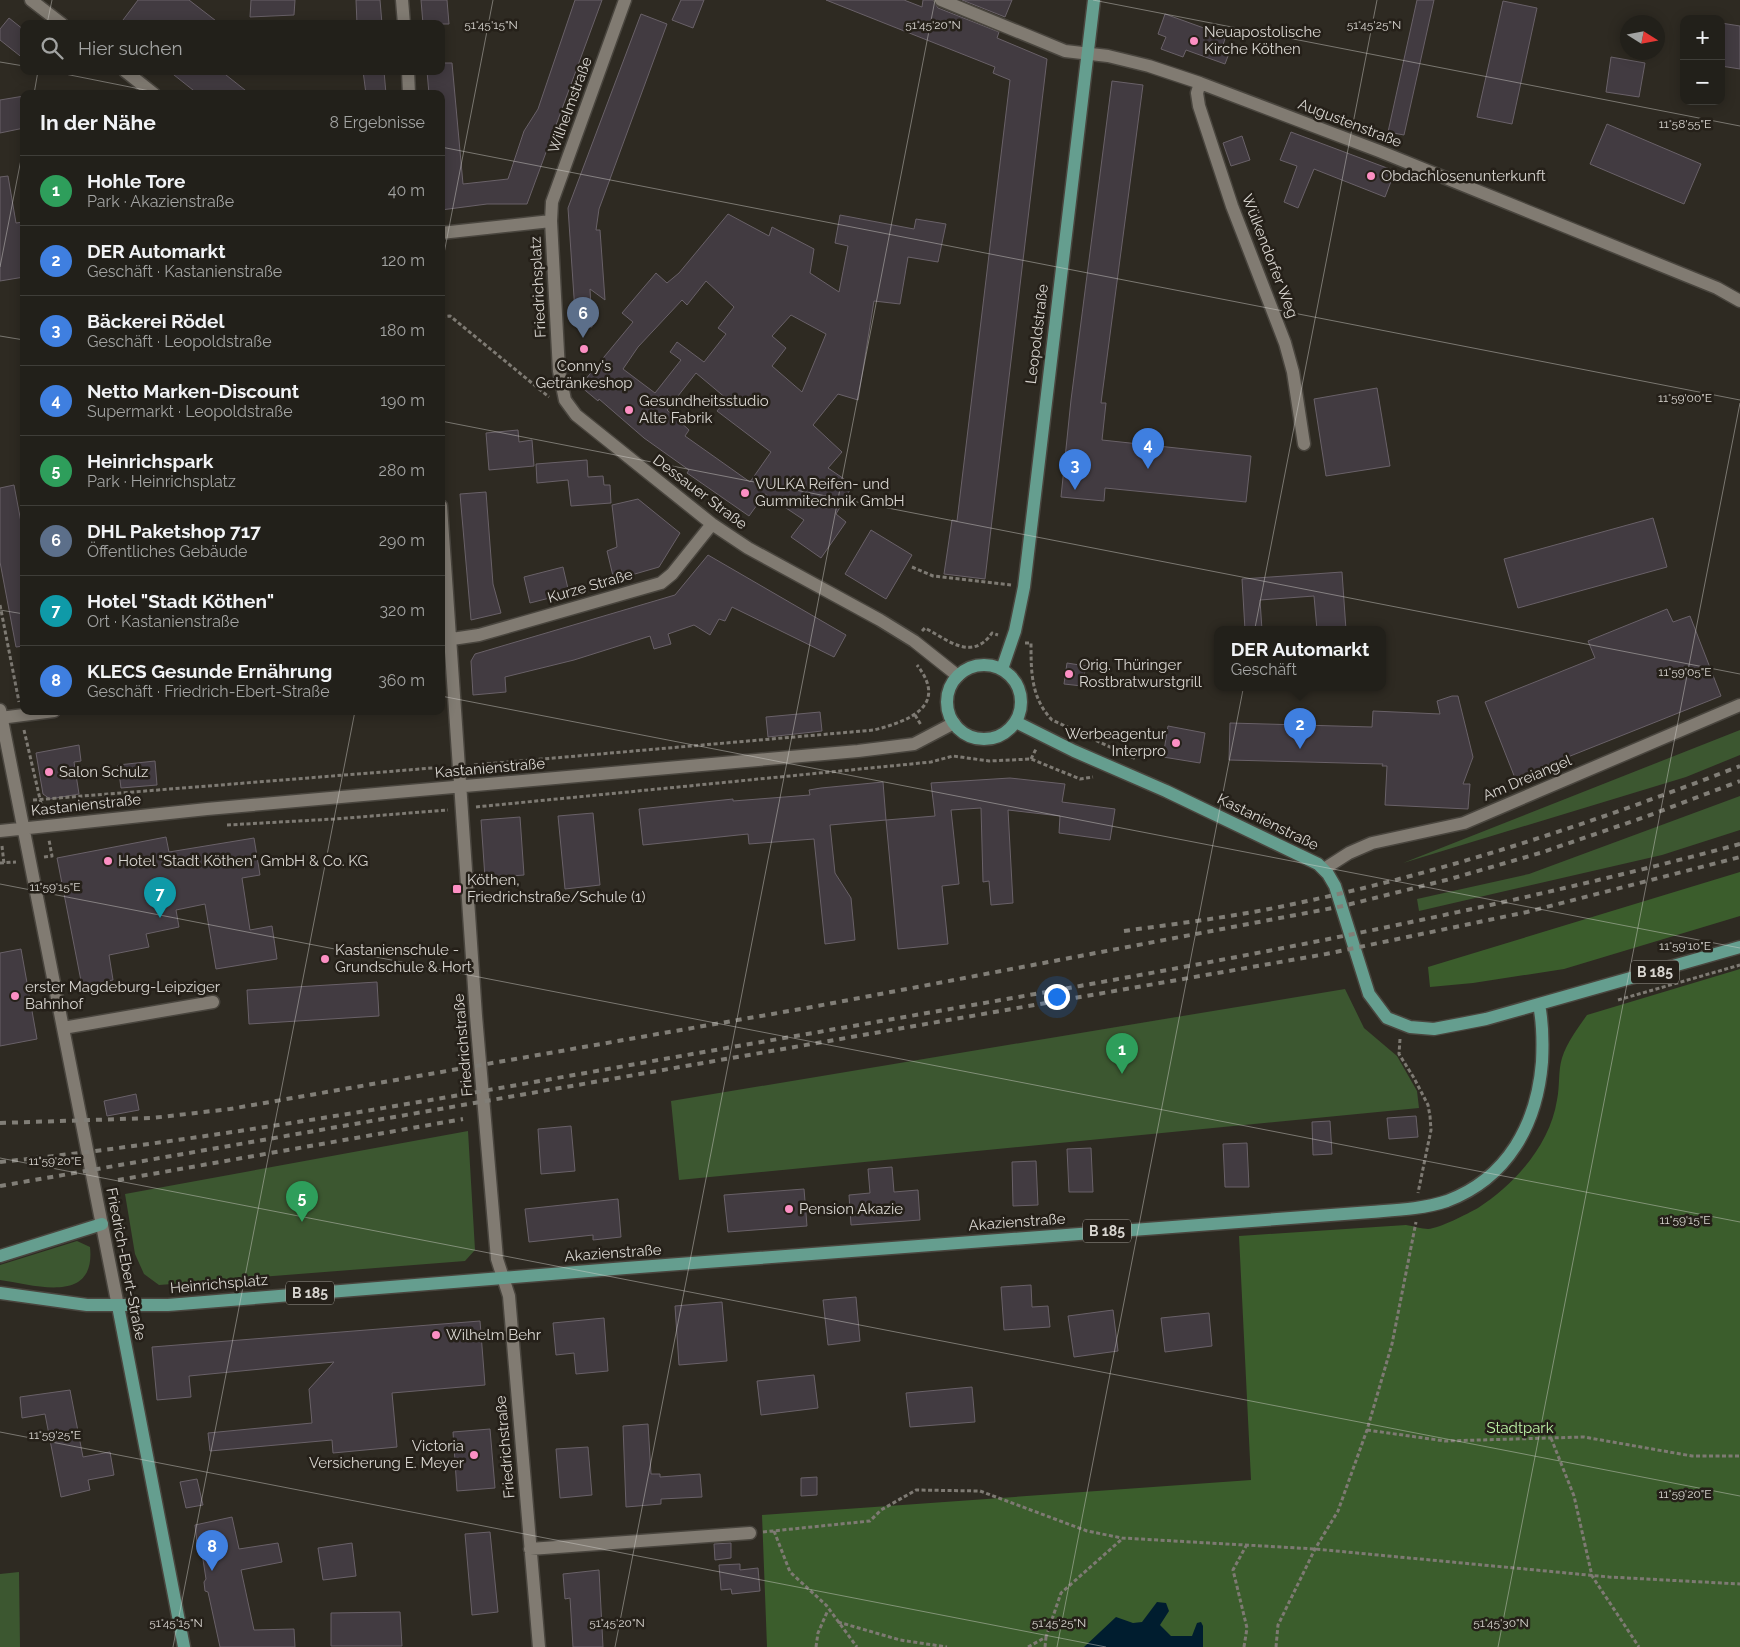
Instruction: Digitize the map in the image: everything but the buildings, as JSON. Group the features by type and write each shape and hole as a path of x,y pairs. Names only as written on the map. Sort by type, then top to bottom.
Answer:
{"main road":[{"name":"Leopoldstraße","path":"1002,669 1012,641 1024,587 1094,0"},
{"path":"979,665 1002,669 1015,681 1019,688 1021,705 1016,722 1004,733 989,739 966,734 954,723 948,710 948,695 958,676 971,667 979,665"},
{"name":"Kastanienstraße","path":"1016,722 1061,745 1299,854 1324,869 1335,886 1369,994 1387,1018 1410,1028 1434,1029 1470,1023 1538,1005"},
{"name":"B 185","path":"1538,1005 1740,947"},
{"name":"Akazienstraße","path":"503,1278 1417,1208 1445,1201 1481,1183 1499,1167 1520,1140 1534,1111 1541,1073 1542,1020 1538,1005"},
{"path":"0,1256 102,1224"},
{"name":"Heinrichsplatz","path":"118,1306 168,1305 503,1278"},
{"name":"B 185","path":"0,1293 67,1303 118,1306"},
{"name":"Friedrich-Ebert-Straße","path":"118,1306 184,1647"}],"street":[{"path":"30,0 57,20"},
{"path":"402,0 404,20"},
{"name":"Wilhelmstraße","path":"551,221 552,202 625,0"},
{"name":"Augustenstraße","path":"941,0 1064,51 1088,53 1149,66 1200,83 1379,151 1717,288 1740,301"},
{"path":"130,75 149,90"},
{"path":"408,75 409,90"},
{"name":"Wülkendorfer Weg","path":"1200,83 1197,93 1198,106 1232,206 1285,343 1292,372 1304,444"},
{"name":"Friedrichsplatz","path":"445,233 551,221 559,371 565,400"},
{"name":"Dessauer Straße","path":"565,400 576,416 712,524 748,548 880,620 914,641 958,676"},
{"name":"Kurze Straße","path":"452,639 479,634 661,583 672,574 712,524"},
{"name":"Friedrichstraße","path":"445,554 452,639 447,654 460,787 497,1259 509,1296 539,1647"},
{"name":"Am Dreiangel","path":"1324,869 1349,853 1372,843 1464,823 1740,705"},
{"path":"1,716 20,714"},
{"name":"Friedrich-Ebert-Straße","path":"1,716 118,1306"},
{"name":"Kastanienstraße","path":"0,831 207,809 893,747 914,744 954,723"},
{"path":"63,1028 213,1002"},
{"path":"530,1549 750,1532"}],"path":[{"path":"445,317 450,316 542,389 554,402 565,400"},
{"path":"912,567 933,576 1024,587"},
{"path":"914,641 925,628 958,645 971,648 980,646 992,633 1012,641 1032,643 1031,678 1042,709 1052,720 1142,762"},
{"path":"18,801 874,730 902,722 922,709 927,699 928,681"},
{"path":"207,809 221,825 334,819 892,766 930,762 952,756 989,761 1030,759 1080,779 1093,777 1101,780 1124,773"},
{"path":"1612,1001 1740,965"},
{"path":"1276,1647 1278,1625 1315,1550 1338,1510 1367,1430 1392,1344 1415,1230 1418,1190 1431,1130 1430,1116 1428,1105 1399,1054 1400,1038 1393,1034"},
{"path":"1367,1430 1445,1441 1584,1437 1692,1456 1740,1456"},
{"path":"1551,1438 1574,1496 1592,1576 1639,1647"},
{"path":"857,1647 826,1605 790,1572 774,1531 870,1521 881,1510 916,1490 980,1491 1086,1531 1122,1538 1315,1550 1592,1576 1740,1584"},
{"path":"1045,1647 1046,1637 1061,1593 1122,1538"},
{"path":"1244,1647 1247,1628 1233,1570 1246,1546"},
{"path":"816,1647 818,1633 828,1610"},
{"path":"837,1622 900,1640 947,1647"},
{"path":"1028,1647 1046,1637"}],"green space":[{"path":"1740,730 1740,755 1686,777 1403,863"},
{"path":"1740,796 1740,830 1662,855 1419,911 1417,899 1529,874"},
{"path":"1740,872 1740,916 1564,969 1473,983 1430,987 1428,967"},
{"name":"Stadtpark","path":"1740,969 1740,1647 767,1647 762,1515 1251,1480 1239,1236 1406,1225 1428,1229 1473,1211 1505,1187 1529,1162 1539,1148 1553,1117 1564,1052 1587,1015"},
{"path":"1345,989 1364,1028 1397,1056 1417,1091 1419,1108 679,1180 671,1101"},
{"path":"468,1131 475,1250 465,1261 159,1285 144,1274 135,1254 125,1194"},
{"path":"77,1241 90,1247 89,1265 83,1277 73,1284 60,1287 45,1287 0,1280 0,1265"},
{"path":"19,1572 20,1647 0,1647 0,1574"}],"water":[{"path":"1157,1602 1166,1603 1169,1611 1160,1625 1171,1636 1192,1636 1197,1623 1201,1622 1203,1626 1203,1647 1084,1647 1116,1617 1133,1623 1142,1622"}],"railway":[{"path":"1124,931 1255,912 1393,881 1452,865 1626,809 1740,766"},
{"path":"0,1123 152,1118 230,1109 812,1007 1343,906 1450,879 1540,853 1645,817 1740,781"},
{"path":"0,1162 198,1137 396,1106 1149,973 1268,951 1505,902 1740,844"},
{"path":"0,1186 1326,954 1527,912 1740,857"},
{"path":"118,1180 463,1119"}],"place":[{"name":"Neuapostolische Kirche Köthen","path":"1194,41"},
{"name":"Obdachlosenunterkunft","path":"1371,176"},
{"name":"DHL Paketshop 717","path":"583,338"},
{"name":"Conny's Getränkeshop","path":"584,349"},
{"name":"Gesundheitsstudio Alte Fabrik","path":"629,410"},
{"name":"Netto Marken-Discount","path":"1148,469"},
{"name":"Bäckerei Rödel","path":"1075,490"},
{"name":"VULKA Reifen- und Gummitechnik GmbH","path":"745,493"},
{"name":"Orig. Thüringer Rostbratwurstgrill","path":"1069,674"},
{"name":"Werbeagentur Interpro","path":"1176,743"},
{"name":"DER Automarkt","path":"1300,749"},
{"name":"Salon Schulz","path":"49,772"},
{"name":"Hotel \"Stadt Köthen\" GmbH & Co. KG","path":"108,861"},
{"name":"Köthen, Friedrichstraße/Schule (1)","path":"457,889"},
{"name":"Hotel \"Stadt Köthen\"","path":"160,918"},
{"name":"Kastanienschule - Grundschule & Hort","path":"325,959"},
{"name":"erster Magdeburg-Leipziger Bahnhof","path":"15,996"},
{"name":"Hohle Tore","path":"1122,1074"},
{"name":"Pension Akazie","path":"789,1209"},
{"name":"Heinrichspark","path":"302,1222"},
{"name":"Wilhelm Behr","path":"436,1335"},
{"name":"Victoria Versicherung E. Meyer","path":"474,1455"},
{"name":"KLECS Gesunde Ernährung","path":"212,1571"}]}
